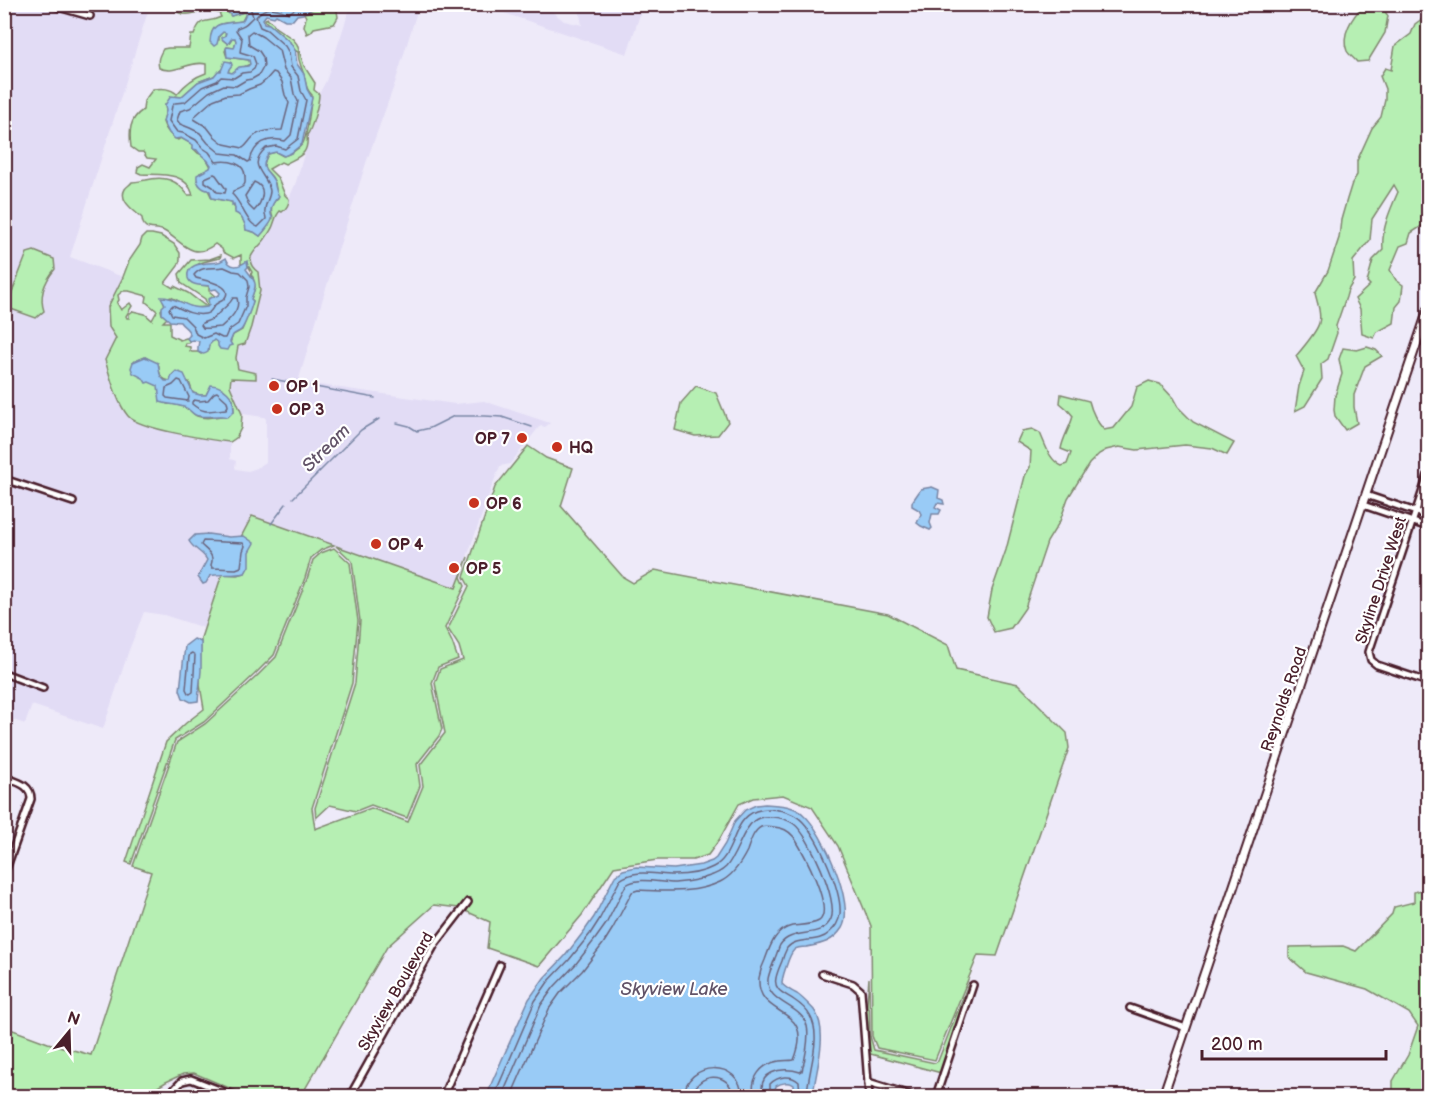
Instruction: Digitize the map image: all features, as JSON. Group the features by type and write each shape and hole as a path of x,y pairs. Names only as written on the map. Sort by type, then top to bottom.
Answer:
{"street":[{"path":"48,4 90,16"},
{"name":"Reynolds Road","path":"1163,1096 1428,310"},
{"name":"Skyline Drive West","path":"1428,475 1369,652 1371,660 1377,665 1422,680 1428,679"},
{"path":"4,480 73,502"},
{"path":"1366,495 1428,516"},
{"path":"1363,505 1428,527"},
{"path":"4,674 43,688"},
{"path":"4,777 30,789 31,799 4,875"},
{"name":"Skyview Boulevard","path":"350,1096 434,946 468,902"},
{"path":"443,1096 500,965"},
{"path":"822,974 853,984 861,991 869,1096"},
{"path":"936,1096 974,985"},
{"path":"1130,1008 1186,1028"},
{"path":"168,1096 182,1082 191,1079 235,1096"},
{"path":"868,1082 913,1096"}],"shaded area":[{"path":"5,5 37,5 92,20 94,13 59,5 150,5 70,257 123,277 108,307 109,327 116,338 105,360 128,417 143,425 195,438 230,442 230,459 236,461 236,469 248,471 266,462 266,419 242,414 230,386 231,378 255,379 256,373 238,369 236,358 238,346 251,327 260,291 258,272 253,269 251,256 273,226 276,216 289,204 308,144 307,135 311,130 319,94 326,81 351,5 419,5 395,83 367,160 298,382 455,404 484,401 550,423 545,427 539,427 510,464 500,466 456,588 252,516 241,537 208,534 196,535 190,541 192,546 205,555 207,560 206,583 210,576 222,574 204,628 164,615 144,612 103,729 32,705 25,724 5,717 5,677 45,693 47,687 5,670 5,483 74,507 77,500 5,476","holes":["34,251 53,259 43,290 42,303 19,273 27,253"]},
{"path":"480,5 544,5 564,21 582,25 580,5 643,5 627,54"}],"green space":[{"path":"178,5 228,5 227,11 231,16 246,13 242,21 217,26 211,39 219,40 223,32 226,33 223,40 228,44 232,38 235,38 234,48 227,47 225,51 227,57 249,60 250,64 232,73 228,72 229,69 222,69 214,76 198,82 181,97 176,96 165,105 163,122 173,137 178,140 181,138 194,145 193,148 198,153 205,156 211,167 200,173 212,198 232,202 246,230 260,236 273,218 272,207 278,198 273,178 265,168 265,160 268,154 276,152 283,156 294,151 303,143 308,127 312,95 306,86 298,52 265,19 268,18 275,27 297,44 304,66 315,83 314,90 319,94 315,116 307,135 305,151 285,164 281,162 269,169 278,178 289,201 285,210 278,213 272,228 250,261 258,272 260,291 245,344 238,346 236,358 238,369 256,373 256,379 231,378 230,386 242,414 241,428 236,438 230,442 176,433 135,421 128,416 120,404 105,360 116,338 109,327 108,307 129,261 146,234 161,236 174,244 180,253 178,266 165,283 188,293 204,305 207,305 205,299 181,283 179,274 191,260 210,259 221,255 220,258 193,267 188,275 200,285 209,286 209,291 216,297 212,297 207,307 192,308 171,297 163,300 165,305 161,310 167,318 163,322 170,322 170,335 180,340 189,339 189,343 185,343 184,346 190,347 190,351 201,354 214,339 218,343 230,343 233,335 242,330 253,301 251,299 255,287 252,272 246,262 241,265 241,255 234,258 215,244 200,251 188,248 164,231 145,226 142,218 125,202 123,193 132,182 159,178 175,182 188,195 193,195 190,187 179,178 137,172 138,167 143,164 150,167 156,159 147,158 143,152 138,152 131,147 130,141 130,131 135,117 143,110 144,101 153,89 166,89 177,94 190,81 206,73 206,64 200,63 171,70 159,68 159,58 163,49 189,48 191,35 194,35 199,24 221,17 219,13 210,11 186,14 176,11","holes":["123,291 147,296 146,302 157,311 152,320 145,314 133,311 127,318 132,306 130,303 121,310 117,303 118,295","145,357 159,366 159,372 164,379 173,382 189,382 193,393 206,395 208,391 221,388 233,399 234,411 206,418 196,416 181,406 167,404 159,386 143,377 133,362"]},
{"path":"314,5 336,5 338,17 334,24 314,28 307,34 304,26 306,17 304,13"},
{"path":"1363,6 1382,7 1388,16 1385,33 1368,61 1357,62 1347,51 1346,32"},
{"path":"1426,16 1428,17 1428,90 1423,96 1421,106 1428,112 1428,182 1423,199 1428,222 1411,233 1408,243 1400,246 1390,270 1396,280 1403,285 1394,323 1377,332 1374,338 1362,334 1360,309 1355,299 1370,285 1367,282 1373,260 1383,250 1385,228 1398,192 1394,185 1372,219 1370,240 1353,261 1354,280 1348,290 1336,326 1337,333 1328,359 1321,364 1322,379 1305,406 1295,411 1304,371 1296,356 1318,326 1320,312 1315,293 1328,271 1339,238 1347,199 1357,175 1357,161 1372,128 1381,117 1385,89 1380,76 1385,68 1391,70 1395,46 1411,34 1415,24"},
{"path":"34,251 54,259 55,269 44,289 42,300 44,311 36,318 8,308 27,253"},
{"path":"1367,347 1376,350 1382,356 1365,366 1354,395 1357,423 1345,430 1335,416 1334,410 1335,396 1342,374 1339,359 1343,348 1357,350"},
{"path":"1149,381 1160,384 1193,422 1234,443 1227,455 1212,448 1185,445 1137,450 1119,447 1099,454 1089,464 1068,498 1060,521 1047,542 1025,608 1011,628 994,632 987,617 992,590 1006,550 1025,476 1030,467 1031,451 1017,442 1022,431 1032,429 1040,433 1051,456 1062,466 1067,464 1071,453 1061,449 1073,416 1060,403 1061,394 1089,401 1095,417 1104,430 1114,428 1131,407 1137,387"},
{"path":"696,386 716,393 728,422 718,435 695,436 675,430 681,403"},
{"path":"528,446 546,458 573,468 561,506 623,577 633,583 655,570 888,614 948,645 956,670 1018,684 1067,733 1069,748 997,956 978,955 935,1060 877,1048 872,1036 871,926 838,846 812,807 783,795 753,798 739,804 708,855 693,860 657,860 614,867 582,915 539,966 487,948 490,922 459,908 434,905 387,947 301,1096 248,1096 194,1073 183,1074 143,1096 5,1096 5,1027 48,1043 91,1055 151,872 133,866 177,742 205,724 276,657 313,560 321,553 334,548 350,563 358,621 352,683 312,808 315,829 371,808 408,822 423,786 420,765 445,733 435,683 440,669 463,660 459,646 448,629 469,586 464,577 495,487"},
{"path":"252,516 334,545 321,550 311,558 274,655 204,722 175,740 131,864 126,862 166,742 204,709 200,685 201,638 222,574 245,573 248,564 247,546 244,537 241,537"},
{"path":"336,546 456,588 468,557 461,577 465,586 445,628 458,659 438,667 432,683 442,729 417,764 420,786 407,818 371,805 356,811 330,805 316,818 315,808 355,683 360,621 352,561"},
{"path":"1428,888 1428,1096 1393,1096 1393,1081 1408,1055 1418,1026 1409,1013 1367,989 1306,972 1289,957 1289,947 1343,946 1356,951 1392,914 1394,907 1414,902 1414,892"},
{"path":"869,978 870,1036 874,1050 935,1063 938,1061 969,982 945,1074 863,1052"}],"water":[{"path":"228,5 314,5 314,8 297,15 293,20 285,20 276,15 274,17 266,15 263,19 264,23 269,24 290,42 295,50 297,64 304,74 307,89 312,98 302,144 284,156 276,152 268,154 265,160 264,167 274,181 279,196 272,207 272,220 260,236 246,230 242,218 235,213 232,202 212,198 210,191 200,186 197,175 210,168 211,165 197,150 193,149 193,145 181,138 175,139 163,121 165,105 171,96 181,97 198,82 214,76 221,71 225,61 231,62 232,65 228,72 232,73 239,67 250,64 249,60 227,57 226,48 234,48 236,41 232,38 228,44 222,39 226,33 223,32 219,36 214,46 210,42 216,26 242,21 244,18 246,13 243,12 231,16 227,11"},
{"path":"226,258 230,264 235,266 247,261 246,269 255,283 251,299 253,301 242,328 233,335 230,342 232,345 227,350 220,349 214,340 209,345 208,352 202,354 198,352 199,341 189,341 187,338 190,335 180,322 170,321 162,314 162,307 165,304 161,297 174,299 189,306 207,307 208,299 220,293 216,289 211,290 209,286 197,285 189,281 188,273 194,266 219,262"},
{"path":"145,357 158,363 160,375 165,381 170,381 176,371 184,374 193,393 206,395 211,385 226,391 233,399 234,411 228,417 203,416 196,415 185,407 160,402 158,386 146,383 143,378 133,373 131,368 133,362"},
{"path":"932,487 939,490 938,498 943,500 944,504 937,503 935,507 941,510 939,514 932,514 930,530 917,523 921,514 912,506 912,502 921,489"},
{"path":"195,535 229,537 244,536 254,543 249,552 249,566 245,573 210,576 203,584 198,577 207,560 189,541"},
{"path":"194,639 201,642 201,671 198,701 191,702 183,698 180,690 185,646"},
{"name":"Skyview Lake","path":"765,804 796,809 812,824 828,852 845,903 845,917 839,933 822,943 794,950 782,980 782,984 804,1000 819,1019 821,1041 813,1096 790,1096 794,1085 783,1083 776,1086 775,1090 780,1093 779,1096 722,1096 716,1091 702,1096 487,1096 529,999 585,930 615,876 623,870 636,867 674,869 712,861 725,844 735,821 745,810"}],"waterway":[{"name":"Stream","path":"272,379 375,398"},
{"name":"Stream","path":"397,423 417,431 430,428 454,416 485,416 502,417 532,427"},
{"name":"Stream","path":"293,498 361,430 379,419"},
{"name":"Stream","path":"271,524 286,504"}],"place":[{"name":"OP 1","path":"274,386"},
{"name":"OP 3","path":"277,409"},
{"name":"OP 7","path":"522,438"},
{"name":"HQ","path":"557,447"},
{"name":"OP 6","path":"474,503"},
{"name":"OP 4","path":"376,544"},
{"name":"OP 5","path":"454,568"}]}
